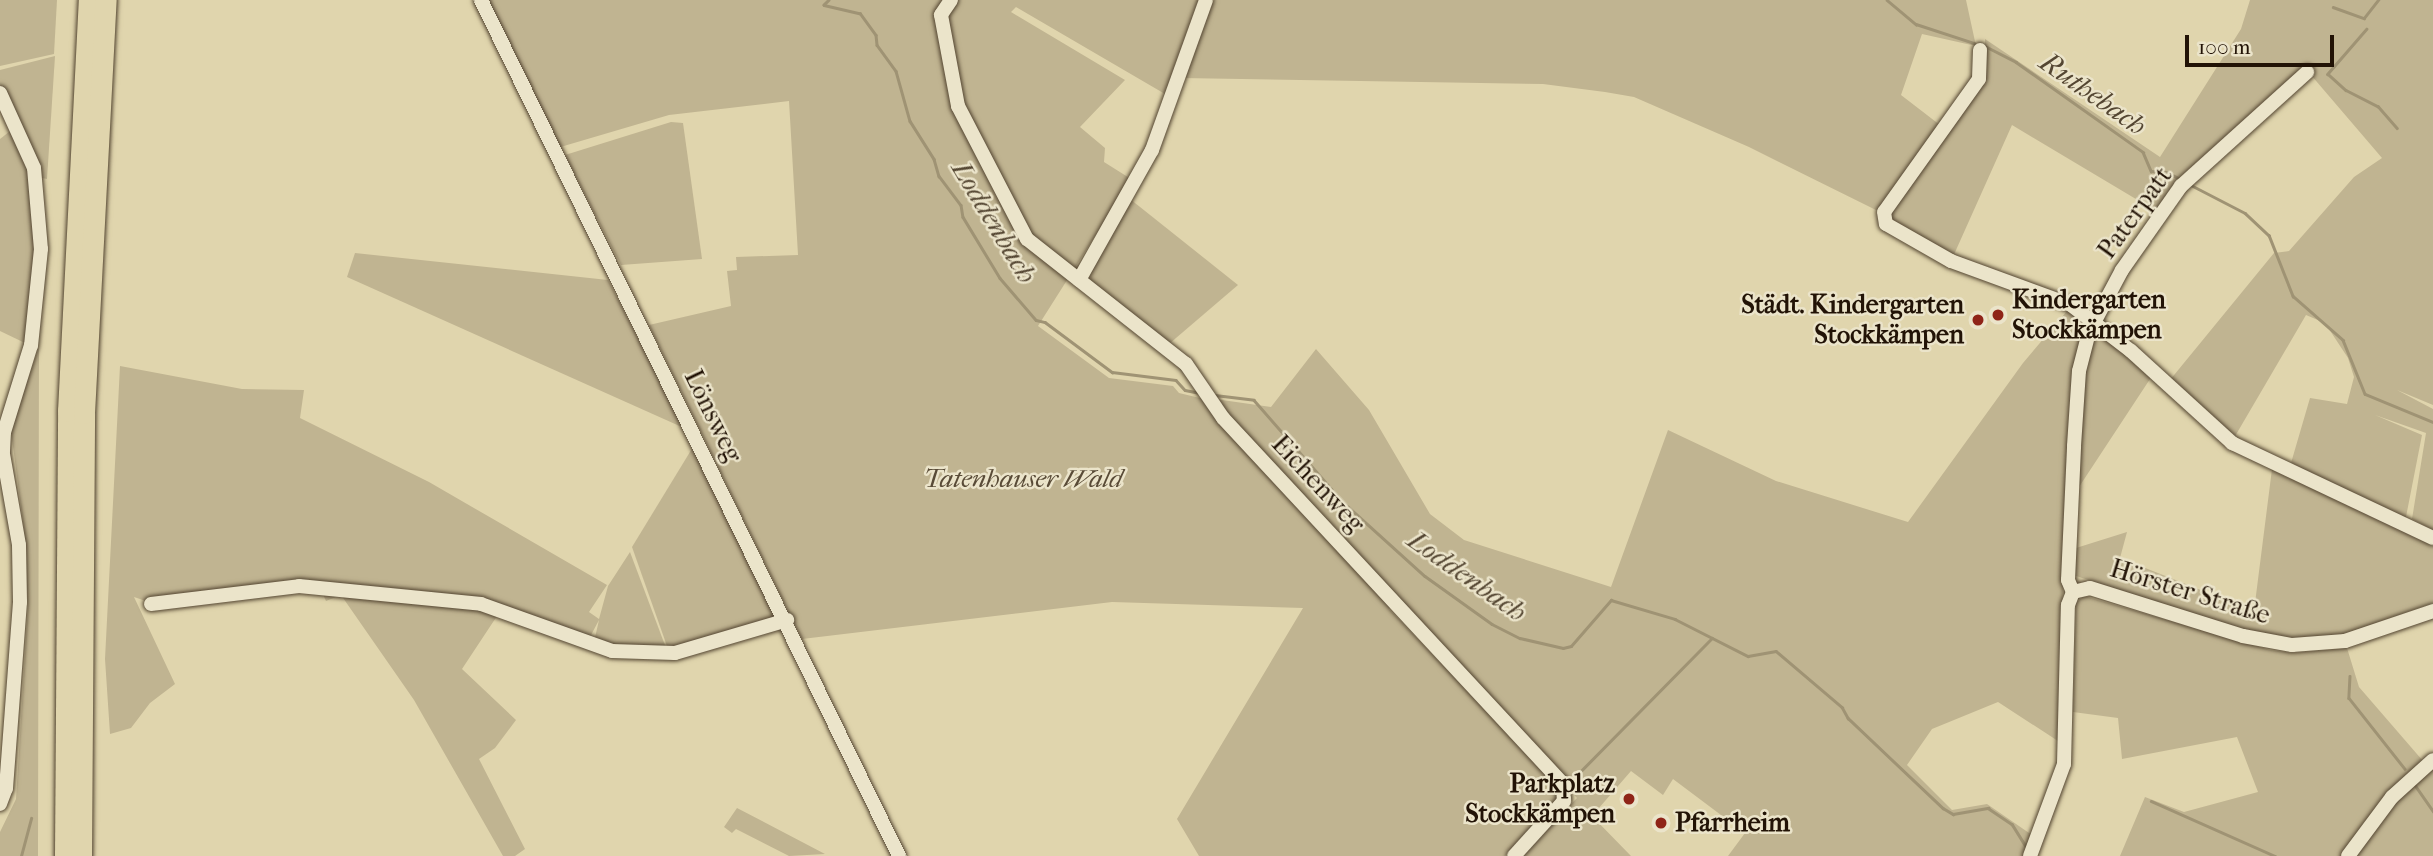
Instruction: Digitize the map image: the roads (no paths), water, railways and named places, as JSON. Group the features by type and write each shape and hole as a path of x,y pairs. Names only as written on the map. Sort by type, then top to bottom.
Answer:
{"highway":[{"path":"65,856 68,398 89,0"},
{"path":"82,856 84,413 106,0"}],"street":[{"name":"Lönsweg","path":"481,0 787,620 898,856"},
{"name":"Eichenweg","path":"951,0 941,15 958,106 1027,239 1186,364 1223,418 1563,784 1566,796 1514,856"},
{"path":"1079,279 1152,150 1206,0"},
{"path":"1980,50 1979,79 1883,219 1951,261 2051,295 2095,321 2232,443 2433,538"},
{"name":"Paterpatt","path":"2073,592 2068,580 2079,371 2095,321 2122,270 2186,181 2307,72"},
{"path":"0,93 34,168 41,249 31,345 4,432 3,454 19,545 20,602 6,788 0,804"},
{"path":"150,604 299,586 481,604 612,651 675,653 787,620"},
{"name":"Hörster Straße","path":"2030,856 2064,764 2068,606 2073,592 2090,587 2244,636 2292,645 2345,641 2433,611"},
{"path":"2348,856 2383,807 2433,760"}],"waterway":[{"name":"Loddenbach","path":"829,0 824,5 860,13 876,35 877,45 896,71 910,121 934,159 939,176 961,205 963,217 1000,278 1036,320 1045,322 1112,372 1176,380 1185,390 1200,393"},
{"name":"Ruthebach","path":"1887,0 1916,24 1974,43"},
{"path":"2333,7 2364,18 2378,0"},
{"path":"2367,29 2328,74 2346,90 2378,106 2397,128"},
{"name":"Ruthebach","path":"1985,46 2016,62 2143,152 2151,171 2167,172 2182,180"},
{"name":"Ruthebach","path":"2191,185 2245,213 2269,235 2293,296 2343,340 2365,394 2433,422"},
{"name":"Loddenbach","path":"1215,395 1254,400 1343,502 1425,576 1492,624 1520,638 1563,648 1571,646 1611,600 1675,619 1748,656 1776,651 1842,707 1848,718 1943,808 1953,814 1988,808 2012,824 2026,846"},
{"path":"1570,782 1712,638"},
{"path":"2350,676 2349,698 2405,769"},
{"path":"1550,779 1555,787"},
{"path":"2415,785 2433,811"},
{"path":"2151,801 2275,856"},
{"path":"21,856 31,818"}],"place":[{"name":"Kindergarten Stockkämpen","path":"1998,315"},
{"name":"Städt. Kindergarten Stockkämpen","path":"1978,320"},
{"name":"Parkplatz Stockkämpen","path":"1629,799"},
{"name":"Pfarrheim","path":"1661,823"}],"park label":[{"name":"Tatenhauser Wald","path":"1023,479"}]}
